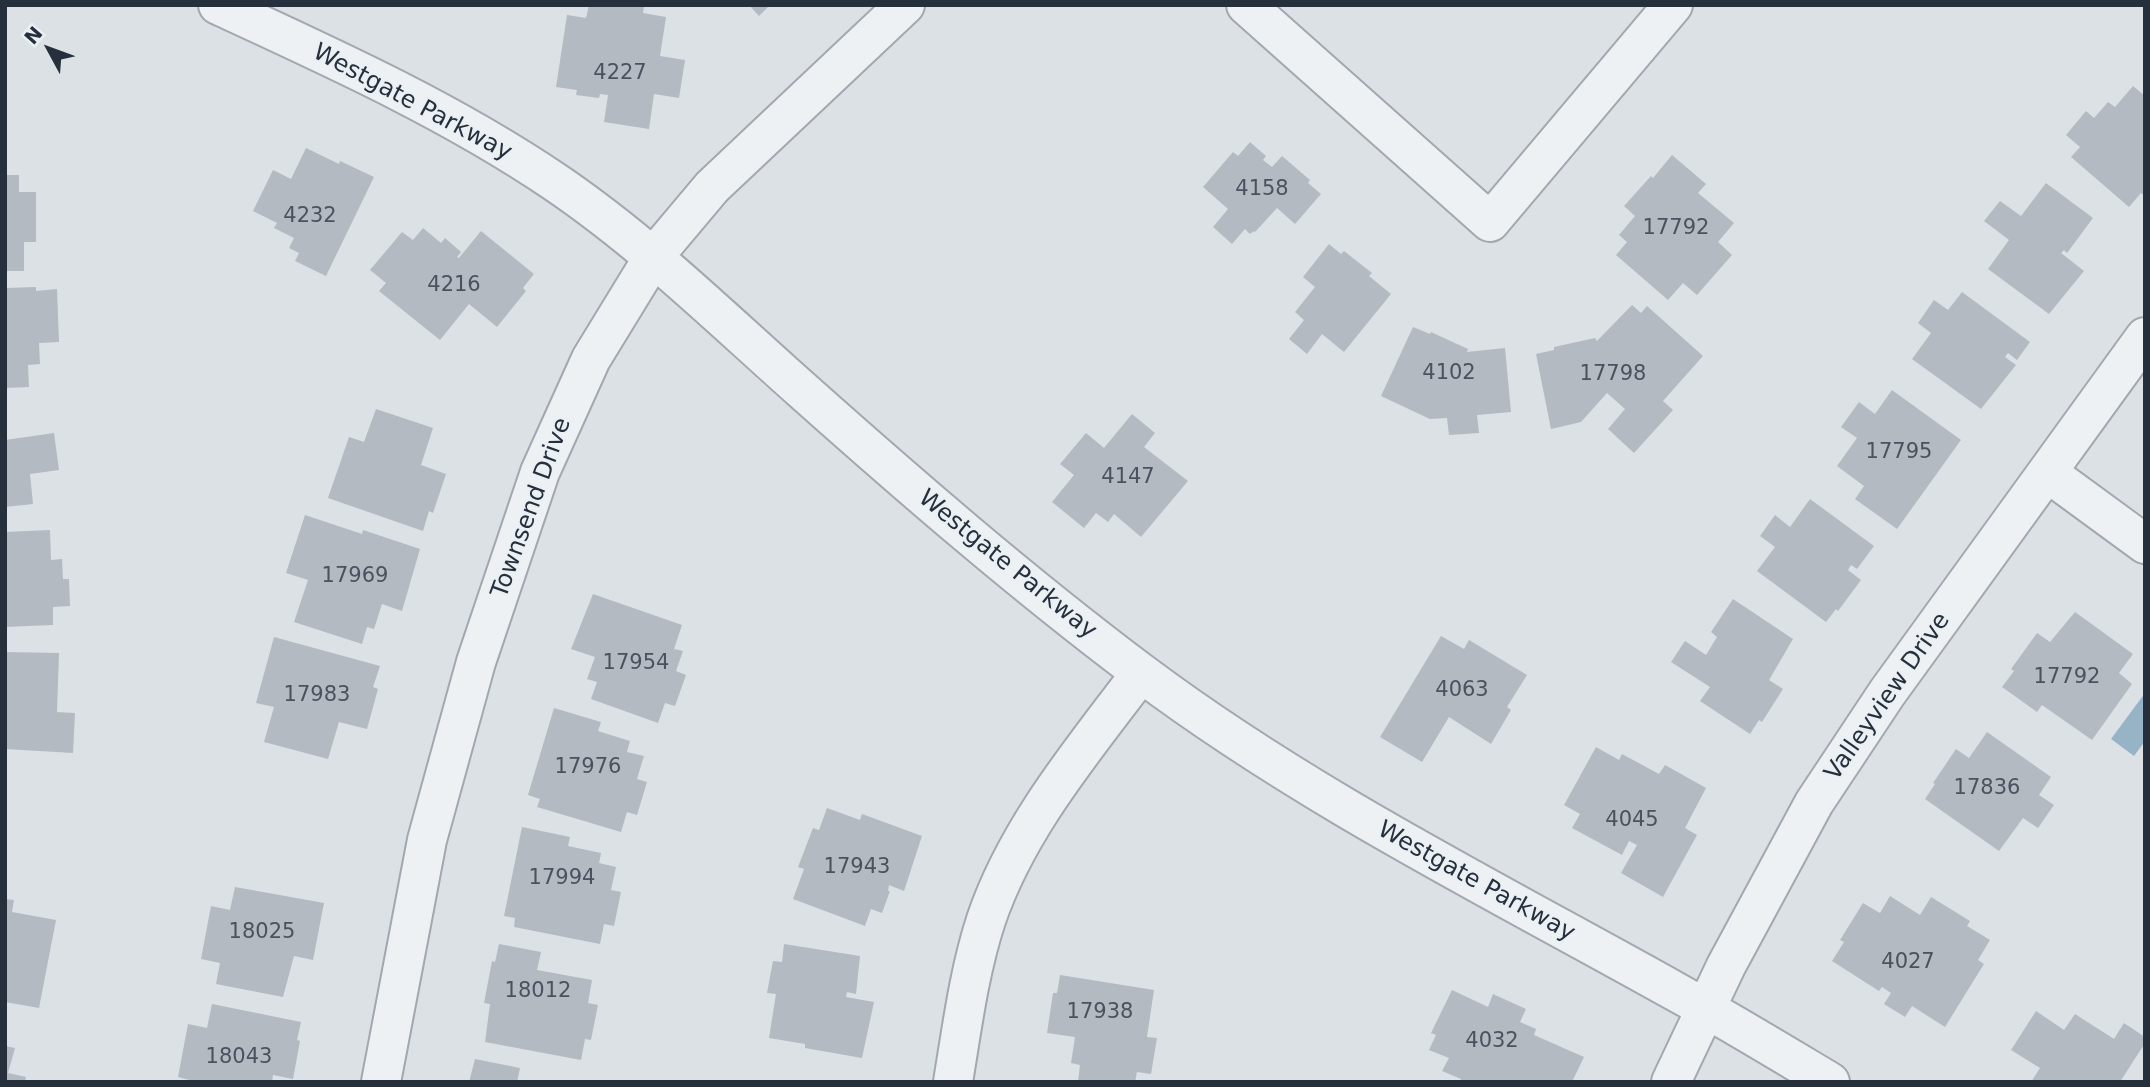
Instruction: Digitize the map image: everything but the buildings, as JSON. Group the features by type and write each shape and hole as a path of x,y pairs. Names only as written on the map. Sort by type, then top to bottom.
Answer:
{"street":[{"name":"Westgate Parkway","path":"218,5 457,121 556,183 654,256 966,534 1141,673 1266,758 1388,834 1706,1009 1830,1082"},
{"name":"Townsend Drive","path":"380,1082 427,840 476,662 540,472 591,359 654,256 712,187 905,5"},
{"path":"1246,5 1490,222 1672,5"},
{"name":"Valleyview Drive","path":"1671,1082 1726,966 1814,803 1887,694 2145,337"},
{"path":"2048,473 2145,544"},
{"path":"953,1082 967,992 986,920 999,889 1028,831 1054,790 1141,673"}],"water":[{"path":"2145,693 2145,741 2134,756 2111,739"}]}
